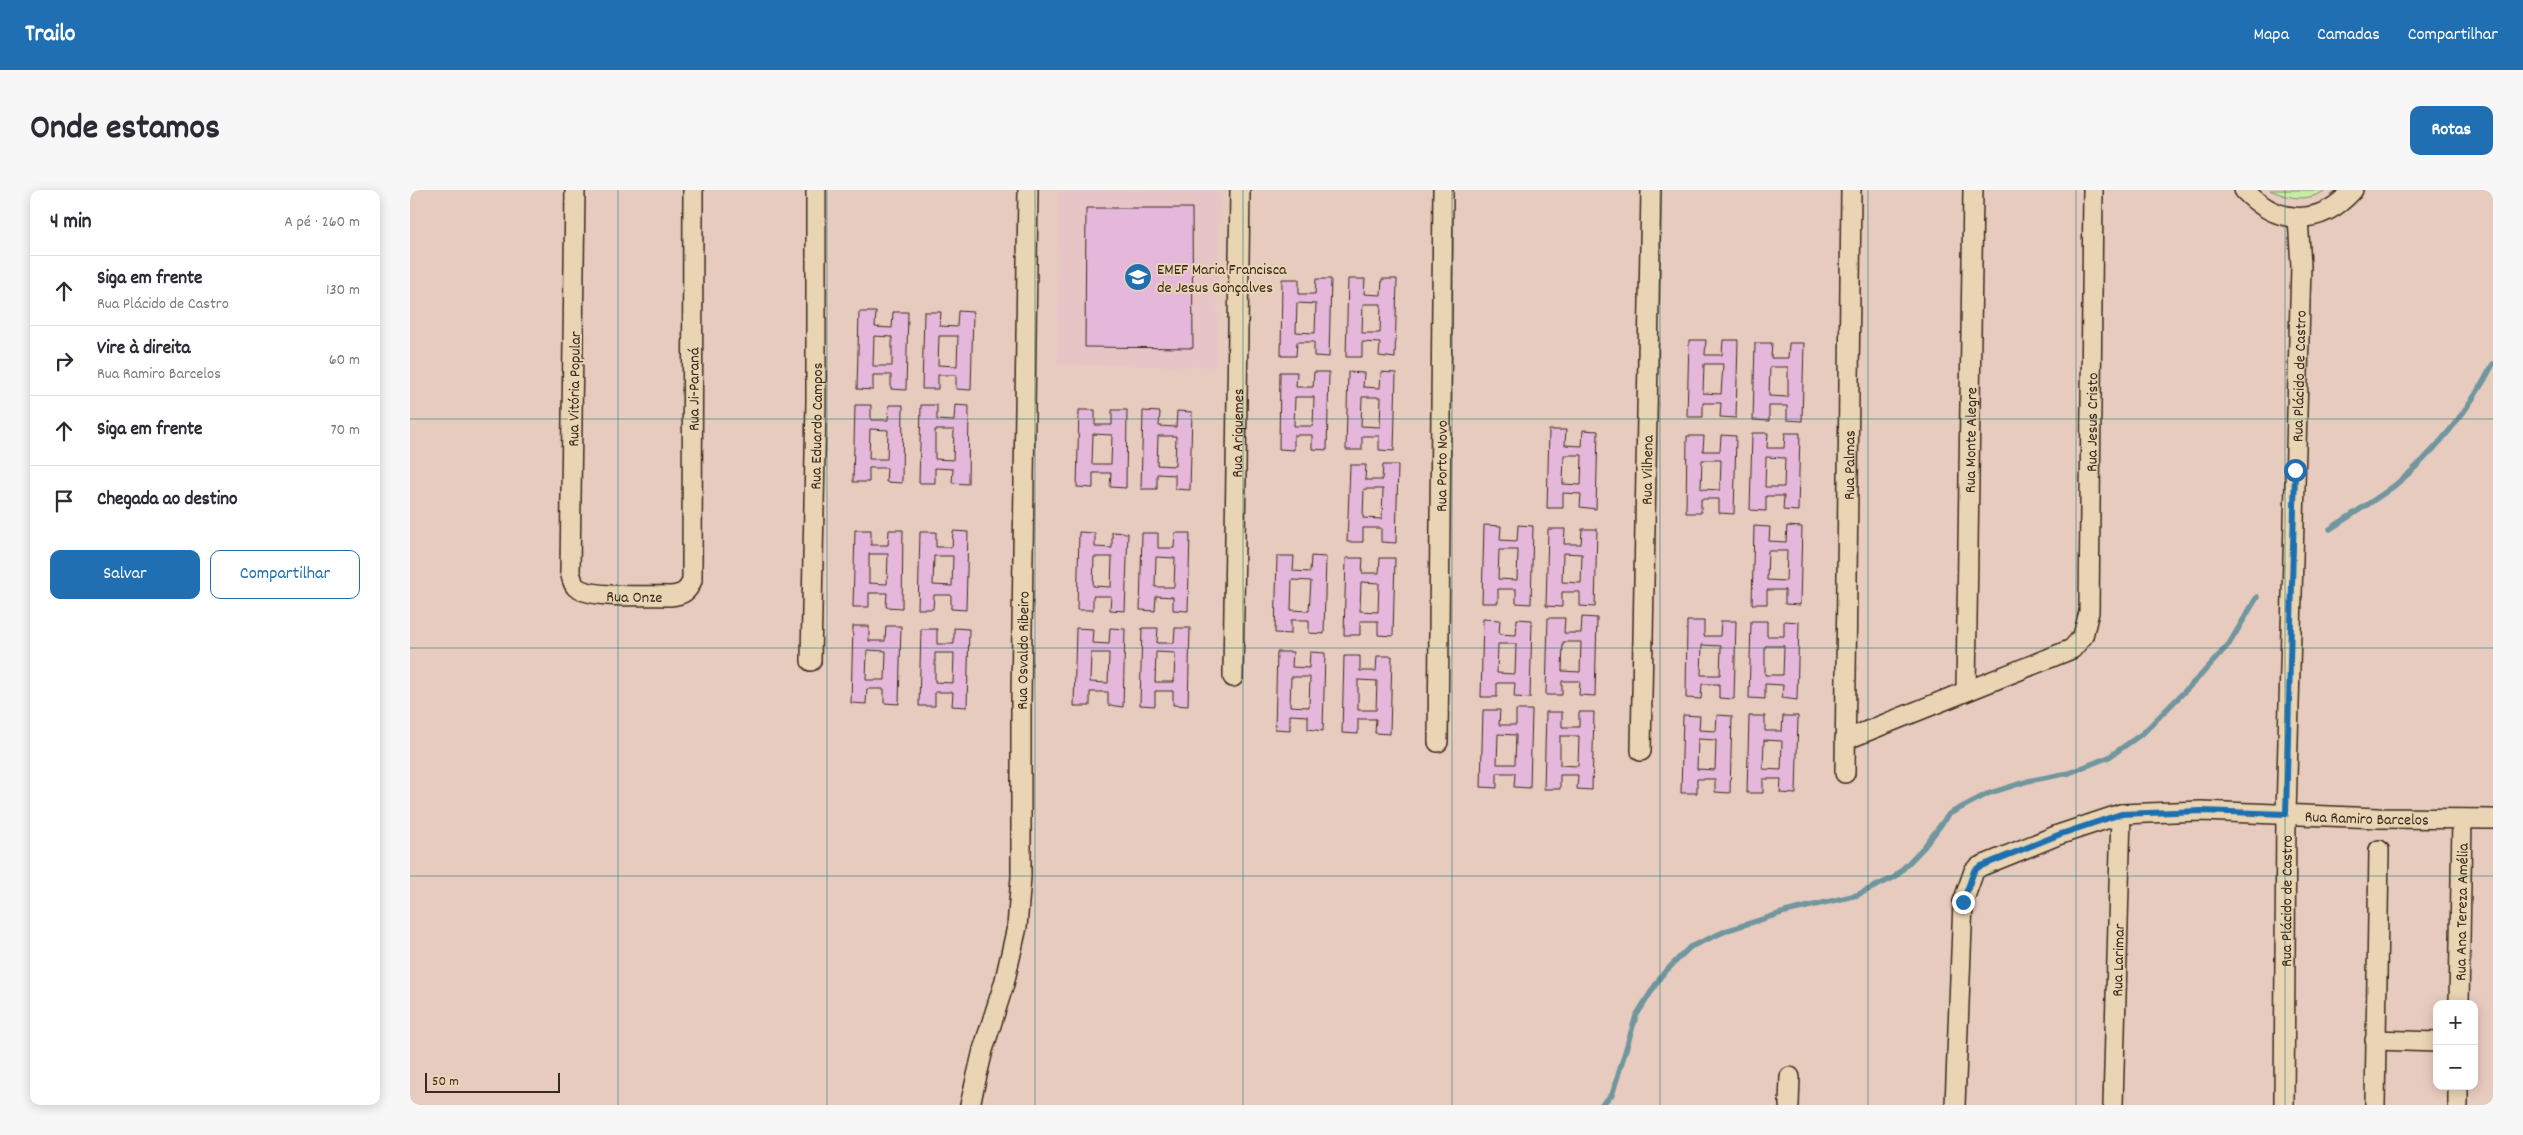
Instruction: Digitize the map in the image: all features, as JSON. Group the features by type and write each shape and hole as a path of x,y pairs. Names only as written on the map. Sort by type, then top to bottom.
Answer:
{"street":[{"name":"Rua Vitória Popular","path":"575,190 570,572 576,587"},
{"name":"Rua Ji-Paraná","path":"689,588 692,580 693,190"},
{"name":"Rua Eduardo Campos","path":"811,661 816,402 816,190"},
{"name":"Rua Osvaldo Ribeiro","path":"970,1105 983,1050 1004,984 1017,927 1021,878 1021,701 1028,190"},
{"name":"Rua Ariquemes","path":"1233,677 1240,190"},
{"name":"Rua Porto Novo","path":"1438,742 1443,190"},
{"name":"Rua Vilhena","path":"1641,751 1651,190"},
{"name":"Rua Palmas","path":"1845,773 1851,190"},
{"name":"Rua Monte Alegre","path":"1966,690 1973,190"},
{"name":"Rua Jesus Cristo","path":"1966,690 2072,649 2084,636 2089,612 2093,190"},
{"path":"2244,190 2257,204 2277,214 2298,218 2321,214 2341,203 2353,190"},
{"name":"Rua Plácido de Castro","path":"2284,1105 2286,814 2301,266 2298,218"},
{"name":"Rua Onze","path":"576,587 590,593 670,596 679,596 689,588"},
{"path":"1845,740 1966,690"},
{"name":"Rua Ramiro Barcelos","path":"1955,1105 1963,902 1974,871 2027,847 2121,814 2201,811 2493,818"},
{"name":"Rua Larimar","path":"2114,1105 2121,814"},
{"name":"Rua Ana Tereza Amélia","path":"2459,1000 2462,818"},
{"path":"2374,1105 2378,850"},
{"path":"2375,1040 2433,1042"},
{"path":"1789,1105 1790,1077"},
{"path":"2458,1090 2458,1105"}],"shaded area":[{"name":"EMEF Maria Francisca de Jesus Gonçalves","path":"1059,190 1219,190 1217,367 1057,365"}],"green space":[{"path":"2270,190 2326,190 2305,198 2298,198"}],"building":[{"path":"1086,208 1192,208 1193,348 1085,347"},
{"path":"1282,279 1299,279 1299,294 1315,294 1316,279 1331,279 1329,357 1314,356 1314,342 1297,342 1296,356 1281,356","holes":["1297,303 1316,304 1315,333 1296,332"]},
{"path":"1348,279 1365,279 1364,294 1381,295 1382,279 1397,279 1395,358 1379,356 1380,343 1362,342 1362,357 1346,357","holes":["1363,304 1381,304 1380,333 1362,333"]},
{"path":"958,311 973,312 971,390 956,389 956,375 938,375 938,389 922,389 924,312 941,312 940,326 957,327","holes":["939,336 958,336 957,366 938,365"]},
{"path":"859,312 876,312 875,327 892,328 893,312 908,312 906,390 891,389 891,375 873,375 873,390 857,389","holes":["874,336 892,337 892,366 873,366"]},
{"path":"1689,340 1706,340 1705,355 1722,355 1723,340 1738,340 1736,418 1720,417 1721,403 1703,403 1703,417 1687,417","holes":["1704,364 1723,364 1721,394 1703,393"]},
{"path":"1755,343 1772,343 1771,358 1788,358 1789,343 1804,343 1802,421 1787,420 1787,406 1769,406 1769,421 1753,420","holes":["1770,367 1788,367 1788,397 1769,396"]},
{"path":"1280,372 1297,372 1296,387 1313,387 1314,372 1329,372 1327,450 1312,449 1312,435 1294,435 1294,450 1279,449","holes":["1295,397 1314,397 1313,426 1294,426"]},
{"path":"1348,372 1364,373 1363,387 1380,388 1381,372 1396,373 1394,451 1379,450 1379,436 1362,436 1362,450 1346,450","holes":["1362,397 1381,397 1380,427 1361,426"]},
{"path":"855,405 871,405 871,420 888,420 889,405 903,405 902,483 886,482 887,468 869,468 869,482 853,482","holes":["870,429 888,430 887,459 869,459"]},
{"path":"921,405 937,405 937,420 954,421 955,405 969,406 968,484 952,483 953,469 935,468 935,483 919,483","holes":["935,430 954,430 953,460 935,459"]},
{"path":"1079,410 1095,410 1095,425 1112,425 1112,410 1127,410 1126,488 1110,487 1111,473 1093,473 1093,488 1077,487","holes":["1093,434 1112,435 1111,464 1092,464"]},
{"path":"1143,411 1160,412 1159,426 1176,427 1177,411 1192,412 1190,490 1175,489 1175,475 1157,474 1157,489 1141,489","holes":["1158,436 1176,436 1175,466 1157,465"]},
{"path":"1549,430 1566,430 1565,445 1582,446 1583,430 1598,431 1596,509 1580,507 1581,494 1563,493 1563,508 1547,508","holes":["1564,455 1582,455 1581,485 1563,484"]},
{"path":"1752,433 1768,433 1767,448 1784,448 1785,433 1800,433 1798,511 1783,510 1784,496 1766,496 1766,511 1750,510","holes":["1766,457 1785,458 1784,487 1765,487"]},
{"path":"1721,435 1736,436 1734,514 1719,513 1719,499 1701,499 1701,513 1686,513 1687,436 1704,436 1703,451 1720,451","holes":["1702,460 1721,460 1720,490 1701,489"]},
{"path":"1350,465 1366,465 1365,480 1382,480 1383,465 1398,465 1396,543 1381,542 1381,528 1363,528 1363,542 1347,542","holes":["1364,489 1383,489 1382,519 1363,518"]},
{"path":"1484,525 1501,526 1500,540 1517,541 1518,525 1533,526 1531,604 1516,603 1516,589 1498,589 1498,603 1482,603","holes":["1499,550 1518,550 1517,580 1498,579"]},
{"path":"1754,526 1770,527 1769,541 1786,542 1787,526 1802,527 1800,605 1785,604 1785,590 1767,590 1767,604 1752,604","holes":["1768,551 1787,551 1786,581 1767,580"]},
{"path":"1548,529 1565,529 1564,544 1581,544 1582,529 1597,529 1595,607 1580,606 1580,592 1562,592 1562,607 1546,606","holes":["1563,553 1582,554 1581,583 1562,582"]},
{"path":"855,530 871,530 871,545 888,545 889,530 903,530 902,608 886,607 887,593 869,593 869,607 853,607","holes":["869,554 888,554 887,584 869,583"]},
{"path":"953,531 968,532 966,610 951,609 951,595 934,595 933,609 918,609 920,532 936,532 936,547 952,547","holes":["934,556 953,556 952,586 933,585"]},
{"path":"1079,532 1095,533 1095,547 1112,548 1112,532 1128,533 1125,611 1110,610 1111,596 1093,596 1093,610 1077,610","holes":["1094,557 1112,557 1111,587 1093,586"]},
{"path":"1142,533 1158,533 1158,548 1174,548 1175,533 1190,533 1188,611 1173,610 1173,597 1156,596 1155,611 1140,610","holes":["1156,557 1175,558 1174,587 1155,587"]},
{"path":"1277,556 1294,556 1293,571 1310,572 1311,556 1326,557 1324,634 1309,633 1309,620 1291,620 1291,634 1275,633","holes":["1292,580 1311,581 1309,611 1291,610"]},
{"path":"1346,558 1363,558 1362,573 1379,573 1380,558 1395,558 1393,636 1378,635 1378,621 1360,621 1360,635 1344,635","holes":["1361,582 1379,583 1378,612 1360,611"]},
{"path":"1582,617 1597,618 1595,696 1579,695 1580,681 1562,681 1562,695 1546,695 1548,618 1565,618 1564,633 1581,633","holes":["1563,642 1581,642 1580,672 1562,671"]},
{"path":"1483,619 1500,620 1499,634 1516,635 1517,619 1532,620 1530,698 1514,697 1515,683 1497,683 1497,697 1481,697","holes":["1498,644 1516,644 1515,674 1497,673"]},
{"path":"1687,621 1704,621 1704,636 1720,636 1721,621 1736,621 1734,699 1719,698 1719,684 1702,684 1701,699 1686,698","holes":["1702,645 1721,646 1720,675 1701,675"]},
{"path":"1751,621 1767,621 1767,636 1784,636 1784,621 1799,622 1797,700 1782,698 1783,685 1765,684 1765,699 1749,698","holes":["1765,646 1784,646 1783,675 1765,675"]},
{"path":"853,626 869,626 869,641 885,641 886,626 901,626 899,704 884,703 884,689 867,689 866,704 851,703","holes":["867,650 886,651 885,680 866,680"]},
{"path":"954,628 969,629 967,707 952,706 953,692 935,692 935,706 919,706 921,629 937,629 937,644 954,644","holes":["935,653 954,653 953,683 935,682"]},
{"path":"1076,628 1093,629 1092,643 1109,644 1110,628 1125,629 1123,707 1108,705 1108,692 1090,692 1090,706 1074,706","holes":["1091,653 1109,653 1108,683 1090,682"]},
{"path":"1142,628 1158,628 1157,643 1174,643 1175,628 1190,628 1188,706 1173,705 1173,691 1155,691 1155,706 1140,705","holes":["1156,652 1175,653 1174,682 1155,682"]},
{"path":"1277,652 1293,652 1292,667 1309,668 1310,652 1325,653 1323,731 1308,729 1308,716 1290,715 1290,730 1275,729","holes":["1291,677 1310,677 1309,707 1290,706"]},
{"path":"1344,656 1360,656 1360,671 1376,671 1377,656 1392,656 1390,734 1375,733 1376,719 1358,719 1358,734 1342,733","holes":["1358,680 1377,681 1376,710 1358,710"]},
{"path":"1483,710 1500,710 1499,725 1516,725 1516,710 1532,710 1530,788 1514,787 1515,773 1497,773 1497,788 1481,787","holes":["1498,734 1516,735 1515,764 1497,764"]},
{"path":"1546,712 1562,712 1562,727 1579,727 1579,712 1594,712 1592,790 1577,789 1578,775 1560,775 1560,789 1544,789","holes":["1560,736 1579,736 1578,766 1560,765"]},
{"path":"1683,715 1700,716 1699,730 1716,731 1717,715 1732,716 1730,793 1715,792 1715,779 1697,779 1697,793 1681,793","holes":["1698,739 1716,740 1715,770 1697,769"]},
{"path":"1749,716 1765,716 1765,731 1782,731 1783,716 1798,716 1796,794 1780,793 1781,779 1763,779 1763,793 1747,793","holes":["1764,740 1782,741 1781,770 1763,769"]}],"waterway":[{"path":"2330,529 2394,486 2423,460 2462,414 2493,364"},
{"path":"1601,1105 1612,1095 1636,1016 1661,976 1690,947 1728,930 1785,912 1857,895 1895,877 1924,847 1949,814 1987,794 2028,781 2069,773 2109,757 2143,733 2201,675 2229,644 2257,597"}],"place":[{"name":"EMEF Maria Francisca de Jesus Gonçalves","path":"1138,277"}],"route":[{"path":"1963,902 1966,888 1974,871 1979,867 2058,835 2121,814 2201,811 2286,814 2295,470"}]}
